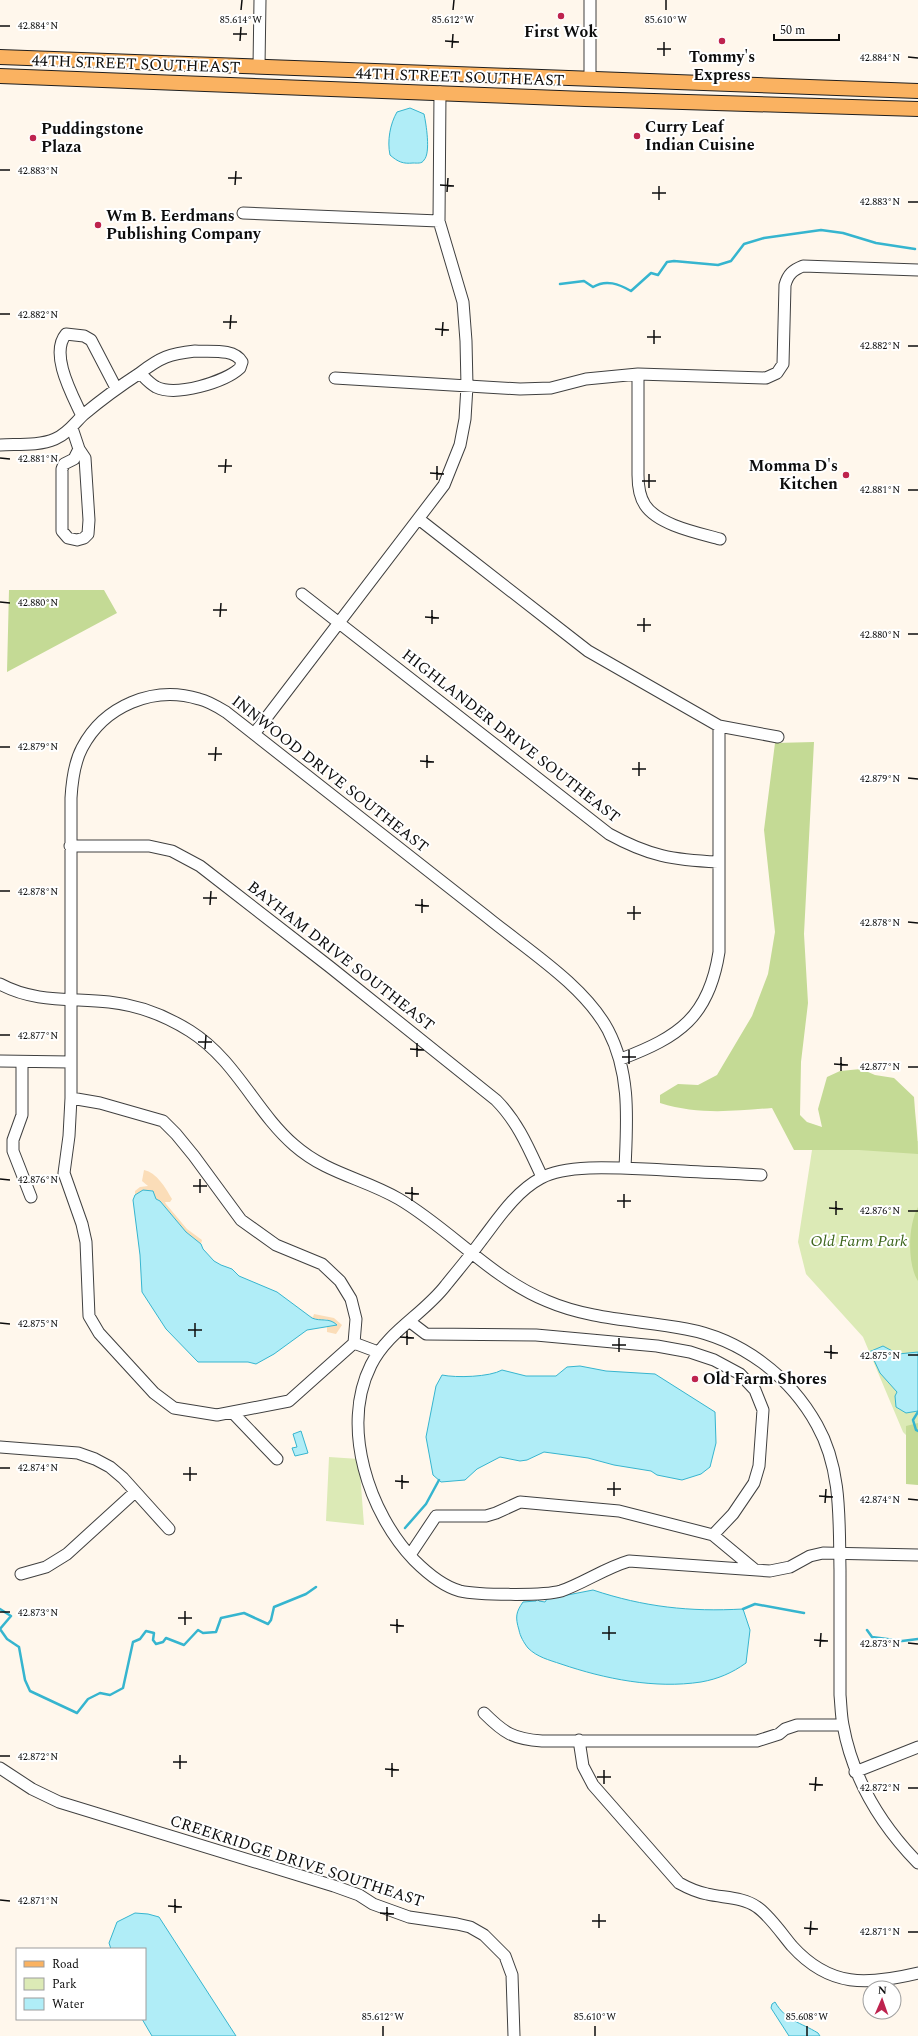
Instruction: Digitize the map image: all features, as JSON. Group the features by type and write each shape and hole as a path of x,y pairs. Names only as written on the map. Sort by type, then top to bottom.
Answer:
{"main road":[{"name":"44TH STREET SOUTHEAST","path":"0,57 470,73 918,91"},
{"path":"105,80 118,69 120,61"},
{"path":"146,82 151,68 157,64 166,63"},
{"path":"185,83 247,80 254,75 259,66"},
{"path":"440,92 448,81 470,73"},
{"name":"44TH STREET SOUTHEAST","path":"0,76 440,92 557,98 918,109"},
{"path":"557,98 558,89 562,84 590,78"},
{"path":"801,106 823,93 825,87"},
{"path":"829,107 834,96 854,88"}],"street":[{"path":"259,66 260,0"},
{"path":"590,0 590,78"},
{"path":"254,734 339,621 420,520 444,485 453,467 461,438 467,386 466,341 462,302 439,221 440,92"},
{"path":"243,213 439,221"},
{"path":"335,378 520,389 551,388 586,379 638,374 766,378 777,373 783,364 785,285 787,275 794,270 803,266 918,270"},
{"path":"82,416 61,367 61,340 66,334 84,336 91,340 116,388"},
{"path":"0,444 33,444 55,440 72,428 82,416 116,388 156,360 170,354 196,351 233,354 240,358 242,362 240,368 224,379 179,390 166,390 157,387 140,372"},
{"path":"638,374 638,475 639,492 645,505 653,514 669,523 720,539"},
{"path":"72,428 79,449 85,458 89,520 88,534 84,538 77,540 68,538 62,531 62,477 64,464 74,459 79,449"},
{"path":"420,520 588,651 719,726 778,736"},
{"name":"HIGHLANDER DRIVE SOUTHEAST","path":"302,594 339,621 609,834 634,848 663,857 718,862"},
{"name":"INNWOOD DRIVE SOUTHEAST","path":"354,1343 289,1401 217,1415 174,1408 154,1393 99,1333 89,1316 86,1242 82,1224 64,1173 69,1136 71,1098 70,846 72,778 82,748 99,724 124,705 155,696 188,696 200,699 226,712 466,900 581,994 600,1016 621,1059 627,1108 625,1168"},
{"path":"621,1059 654,1047 678,1032 692,1019 713,983 719,952 719,726"},
{"name":"BAYHAM DRIVE SOUTHEAST","path":"70,846 149,846 172,851 200,866 330,967 496,1100 510,1115 520,1130 542,1177"},
{"path":"0,984 27,995 50,1000 110,1002 131,1006 165,1018 190,1031 208,1044 224,1059 246,1085 277,1129 300,1150 325,1167 397,1198 418,1211 520,1288 545,1301 575,1312 608,1319 688,1329 724,1339 757,1358 774,1372 796,1395 817,1424 829,1451 838,1491 840,1552 840,1695 843,1725 855,1772 869,1801 885,1825 918,1863"},
{"path":"0,1061 70,1062"},
{"path":"22,1062 22,1115 13,1140 13,1151 32,1197"},
{"path":"71,1098 100,1102 163,1121 194,1156 241,1220 276,1245 322,1264 340,1281 351,1299 353,1306 356,1320 354,1343 378,1352"},
{"path":"761,1175 625,1168 576,1168 542,1177 507,1207 441,1292 423,1310 400,1328 378,1352 370,1365 361,1394 358,1427 360,1448 369,1483 380,1512 395,1538 434,1578 460,1591 482,1593 546,1594 562,1590 618,1564 628,1561 770,1571 790,1567 816,1555 840,1552 918,1555"},
{"path":"409,1321 426,1334 536,1335 657,1346 690,1352 714,1360 740,1374 755,1390 763,1410 759,1466 754,1483 732,1514 713,1535"},
{"path":"232,1412 276,1459"},
{"path":"0,1447 78,1453 95,1459 110,1467 123,1478 169,1529"},
{"path":"21,1574 46,1567 56,1562 135,1492"},
{"path":"410,1555 436,1516 486,1516 520,1502 620,1511 713,1535 754,1569"},
{"path":"484,1713 498,1728 513,1737 542,1741 757,1741 780,1734 785,1729 797,1725 843,1725"},
{"path":"579,1740 583,1766 593,1785 679,1883 692,1890 740,1900 758,1907 798,1953 813,1965 835,1976 862,1983 880,1982 918,1973"},
{"path":"855,1772 918,1747"},
{"name":"CREEKRIDGE DRIVE SOUTHEAST","path":"0,1768 32,1789 59,1802 334,1886 359,1895 373,1904 409,1917 470,1927 484,1935 505,1956 512,1975 514,2036"}],"green space":[{"path":"9,590 104,590 117,613 7,672"},
{"path":"814,742 804,934 808,1003 801,1062 800,1115 807,1122 822,1127 818,1109 827,1077 840,1071 861,1069 875,1075 894,1078 914,1097 918,1154 859,1150 794,1150 772,1108 702,1111 674,1107 660,1103 660,1095 678,1084 698,1085 717,1075 752,1016 768,974 775,932 764,830 775,743"},
{"name":"Old Farm Park","path":"918,1141 918,1447 903,1432 863,1337 806,1274 798,1242 812,1150"},
{"path":"918,1207 918,1281 914,1274 912,1265 910,1244 912,1224"},
{"path":"918,1423 918,1485 906,1484 906,1426"},
{"path":"329,1457 359,1459 364,1525 326,1521"}],"sand":[{"path":"144,1170 157,1177 172,1199 170,1202 165,1202 166,1204 187,1229 202,1240 201,1244 186,1232 160,1201 156,1199 152,1190 135,1195 135,1191 140,1187 148,1186 142,1181"},
{"path":"314,1314 334,1318 342,1325 336,1334 327,1332 327,1327 337,1325 326,1319 318,1321 309,1315 313,1317"}],"water":[{"path":"410,108 424,114 426,124 428,145 427,151 424,160 419,163 403,163 398,161 390,155 389,150 391,127 397,112"},
{"path":"143,1190 153,1191 156,1199 160,1201 186,1232 201,1244 203,1249 214,1261 232,1269 239,1276 277,1292 312,1318 328,1320 337,1325 307,1330 274,1354 256,1364 248,1362 198,1362 166,1329 142,1292 140,1255 133,1200 135,1195"},
{"path":"883,1346 898,1354 918,1352 918,1411 906,1413 896,1407 895,1396 897,1392 880,1373 873,1358 864,1354"},
{"path":"580,1366 606,1371 655,1374 715,1412 716,1443 710,1467 701,1474 682,1480 657,1475 651,1471 614,1465 588,1458 544,1452 527,1460 520,1461 500,1457 477,1469 465,1480 441,1482 433,1475 426,1437 436,1386 442,1375 473,1376 490,1374 502,1370 526,1376 556,1376 567,1367"},
{"path":"301,1431 308,1453 295,1456 292,1448 297,1447 293,1434"},
{"path":"593,1590 630,1601 667,1607 704,1610 743,1609 750,1630 746,1663 725,1675 707,1681 684,1684 648,1683 595,1674 543,1658 528,1648 521,1637 517,1622 517,1615 523,1602 536,1601 537,1599 545,1602 547,1599"},
{"path":"135,1913 159,1917 236,2036 152,2036 143,2020 146,2020 146,1948 111,1948 109,1943 117,1922"},
{"path":"775,2002 789,2017 818,2033 820,2036 789,2036 771,2008 772,2004"}],"waterway":[{"path":"560,284 584,281 593,287 603,283 612,283 631,291 651,273 658,275 667,262 674,261 718,265 731,261 744,244 764,238 821,230 843,233 876,243 915,249"},
{"path":"918,1412 913,1420 916,1430 918,1431"},
{"path":"405,1528 426,1504 439,1480"},
{"path":"0,1629 7,1639 19,1647 25,1680 30,1691 77,1713 88,1699 100,1693 110,1695 123,1688 133,1642 140,1639 146,1631 154,1633 153,1640 156,1644 163,1642 166,1638 184,1645 198,1630 203,1633 216,1632 221,1618 244,1613 268,1624 271,1620 274,1607 306,1594 316,1587"},
{"path":"743,1609 755,1604 804,1613"},
{"path":"0,1609 11,1616 0,1629"},
{"path":"867,1630 872,1637 902,1641 918,1639"}],"place":[{"name":"First Wok","path":"561,16"},
{"name":"Tommy's Express","path":"722,41"},
{"name":"Curry Leaf Indian Cuisine","path":"637,136"},
{"name":"Puddingstone Plaza","path":"33,138"},
{"name":"Wm B. Eerdmans Publishing Company","path":"98,225"},
{"name":"Momma D's Kitchen","path":"846,475"},
{"name":"Old Farm Shores","path":"695,1379"}]}
